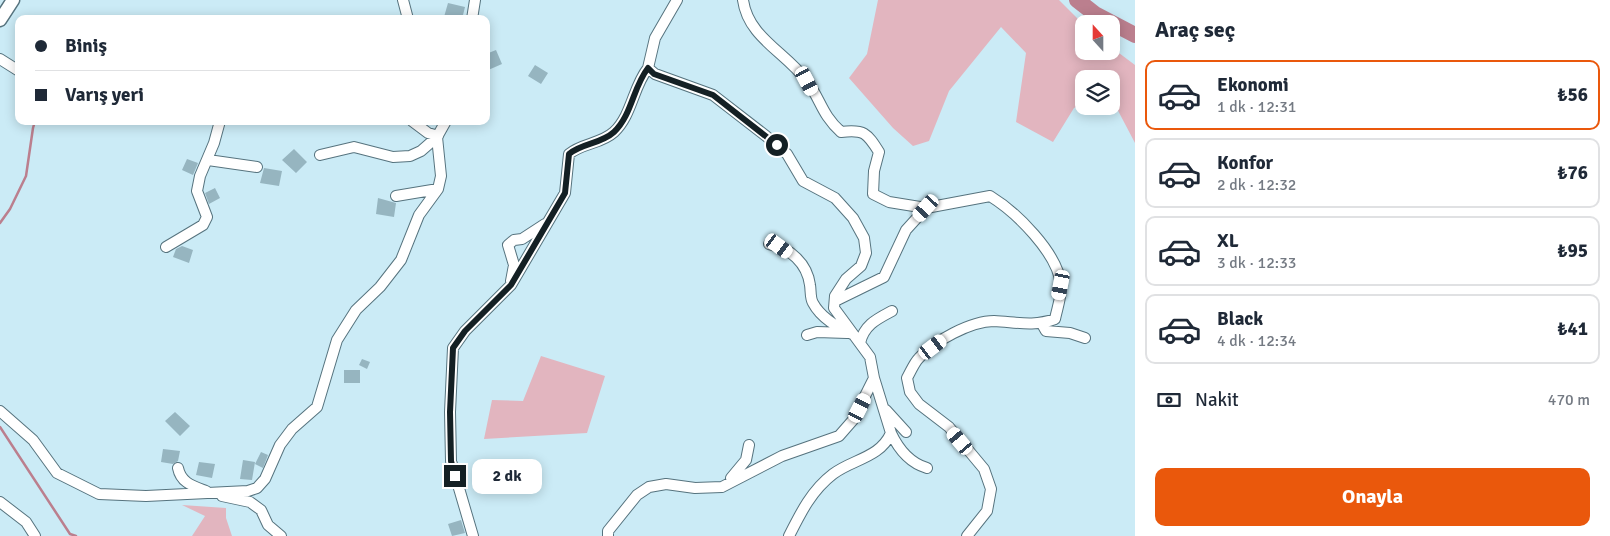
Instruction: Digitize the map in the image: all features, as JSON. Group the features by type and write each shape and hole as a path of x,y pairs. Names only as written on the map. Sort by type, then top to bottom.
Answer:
{"street":[{"path":"0,20 13,0"},
{"path":"403,0 407,15"},
{"path":"473,15 475,0"},
{"path":"473,536 451,461 450,412 453,348 465,331 511,285 565,193 569,154 577,147 598,142 614,132 631,105 639,79 648,68 654,38 678,0"},
{"path":"743,0 745,14 763,39 784,56 807,81 827,119 841,132 856,130 869,135 879,152 874,171 873,194 889,202 926,208 990,196 1006,206 1038,240 1055,267 1061,285 1055,319 1042,324 981,322 948,336 919,358 907,378 910,392 919,404 949,427 984,469 991,489 987,511 967,536"},
{"path":"0,60 15,69"},
{"path":"648,68 654,74 713,95 787,154 803,181 835,198 853,218 864,238 866,253 861,266 846,279 835,296 834,308 870,357 882,406 896,444 918,465 927,468"},
{"path":"166,247 203,225 207,217 197,191 200,176 208,160 219,125"},
{"path":"417,125 428,133 438,137"},
{"path":"320,155 354,147 393,157 410,156 421,151 438,137 444,125"},
{"path":"0,411 33,440 57,473 98,494 146,496 248,491 257,488 265,479 280,445 292,429 318,407 337,340 356,310 380,287 401,260 419,215 438,190 441,176 438,137"},
{"path":"208,160 257,167"},
{"path":"396,196 438,190"},
{"path":"835,301 884,277 906,230 926,208"},
{"path":"511,285 514,265 508,245 514,240 522,239 538,229 551,218"},
{"path":"769,244 779,246 802,262 807,270 812,301 824,317 855,337"},
{"path":"807,335 817,332 855,337 862,333 867,326 892,311"},
{"path":"1042,324 1046,331 1070,333 1085,338"},
{"path":"608,536 608,531 637,495 649,487 666,484 695,488 722,487 782,456 839,436 853,420 874,378"},
{"path":"882,406 906,432"},
{"path":"789,536 814,490 835,473 865,459 887,444 891,433"},
{"path":"722,487 746,460 748,444"},
{"path":"178,468 179,475 186,483 210,493 250,502 261,510 268,525 281,536"},
{"path":"0,502 26,522 35,536"}],"shaded area":[{"path":"878,0 1059,0 1075,16 1075,60 1120,60 1120,54 1135,65 1135,143 1120,114 1120,70 1075,70 1075,108 1053,142 1016,122 1026,53 1001,27 949,91 929,141 913,146 893,128 849,78 867,54"},
{"path":"541,356 605,376 587,433 484,439 492,400 523,401"},
{"path":"182,505 226,508 226,518 232,536 192,536 205,516"}],"building":[{"path":"448,3 465,7 463,15 445,15"},
{"path":"496,50 502,64 490,69 490,52"},
{"path":"535,65 548,73 541,84 528,76"},
{"path":"294,149 307,162 296,173 282,160"},
{"path":"187,159 198,163 193,175 182,170"},
{"path":"264,168 282,171 279,186 260,183"},
{"path":"215,188 220,198 209,204 205,193"},
{"path":"378,198 396,203 394,217 376,214"},
{"path":"182,246 193,250 189,263 173,257 176,249"},
{"path":"362,359 370,362 367,369 359,365"},
{"path":"344,370 360,370 360,383 344,383"},
{"path":"175,412 190,426 180,436 165,421"},
{"path":"163,449 180,451 178,461 173,464 161,462"},
{"path":"261,452 268,455 263,468 255,464"},
{"path":"243,460 255,462 252,480 240,479"},
{"path":"199,462 215,464 212,478 196,475"},
{"path":"461,520 465,533 452,536 448,524"}],"waterway":[{"path":"1077,0 1095,14 1135,35"},
{"path":"0,223 10,209 26,176 34,125"},
{"path":"0,427 70,534 76,536"}],"route":[{"path":"455,476 451,461 450,412 453,348 465,331 511,285 565,193 569,154 577,147 598,142 614,132 631,105 639,79 648,68 654,74 683,86 713,95 777,145"}]}
